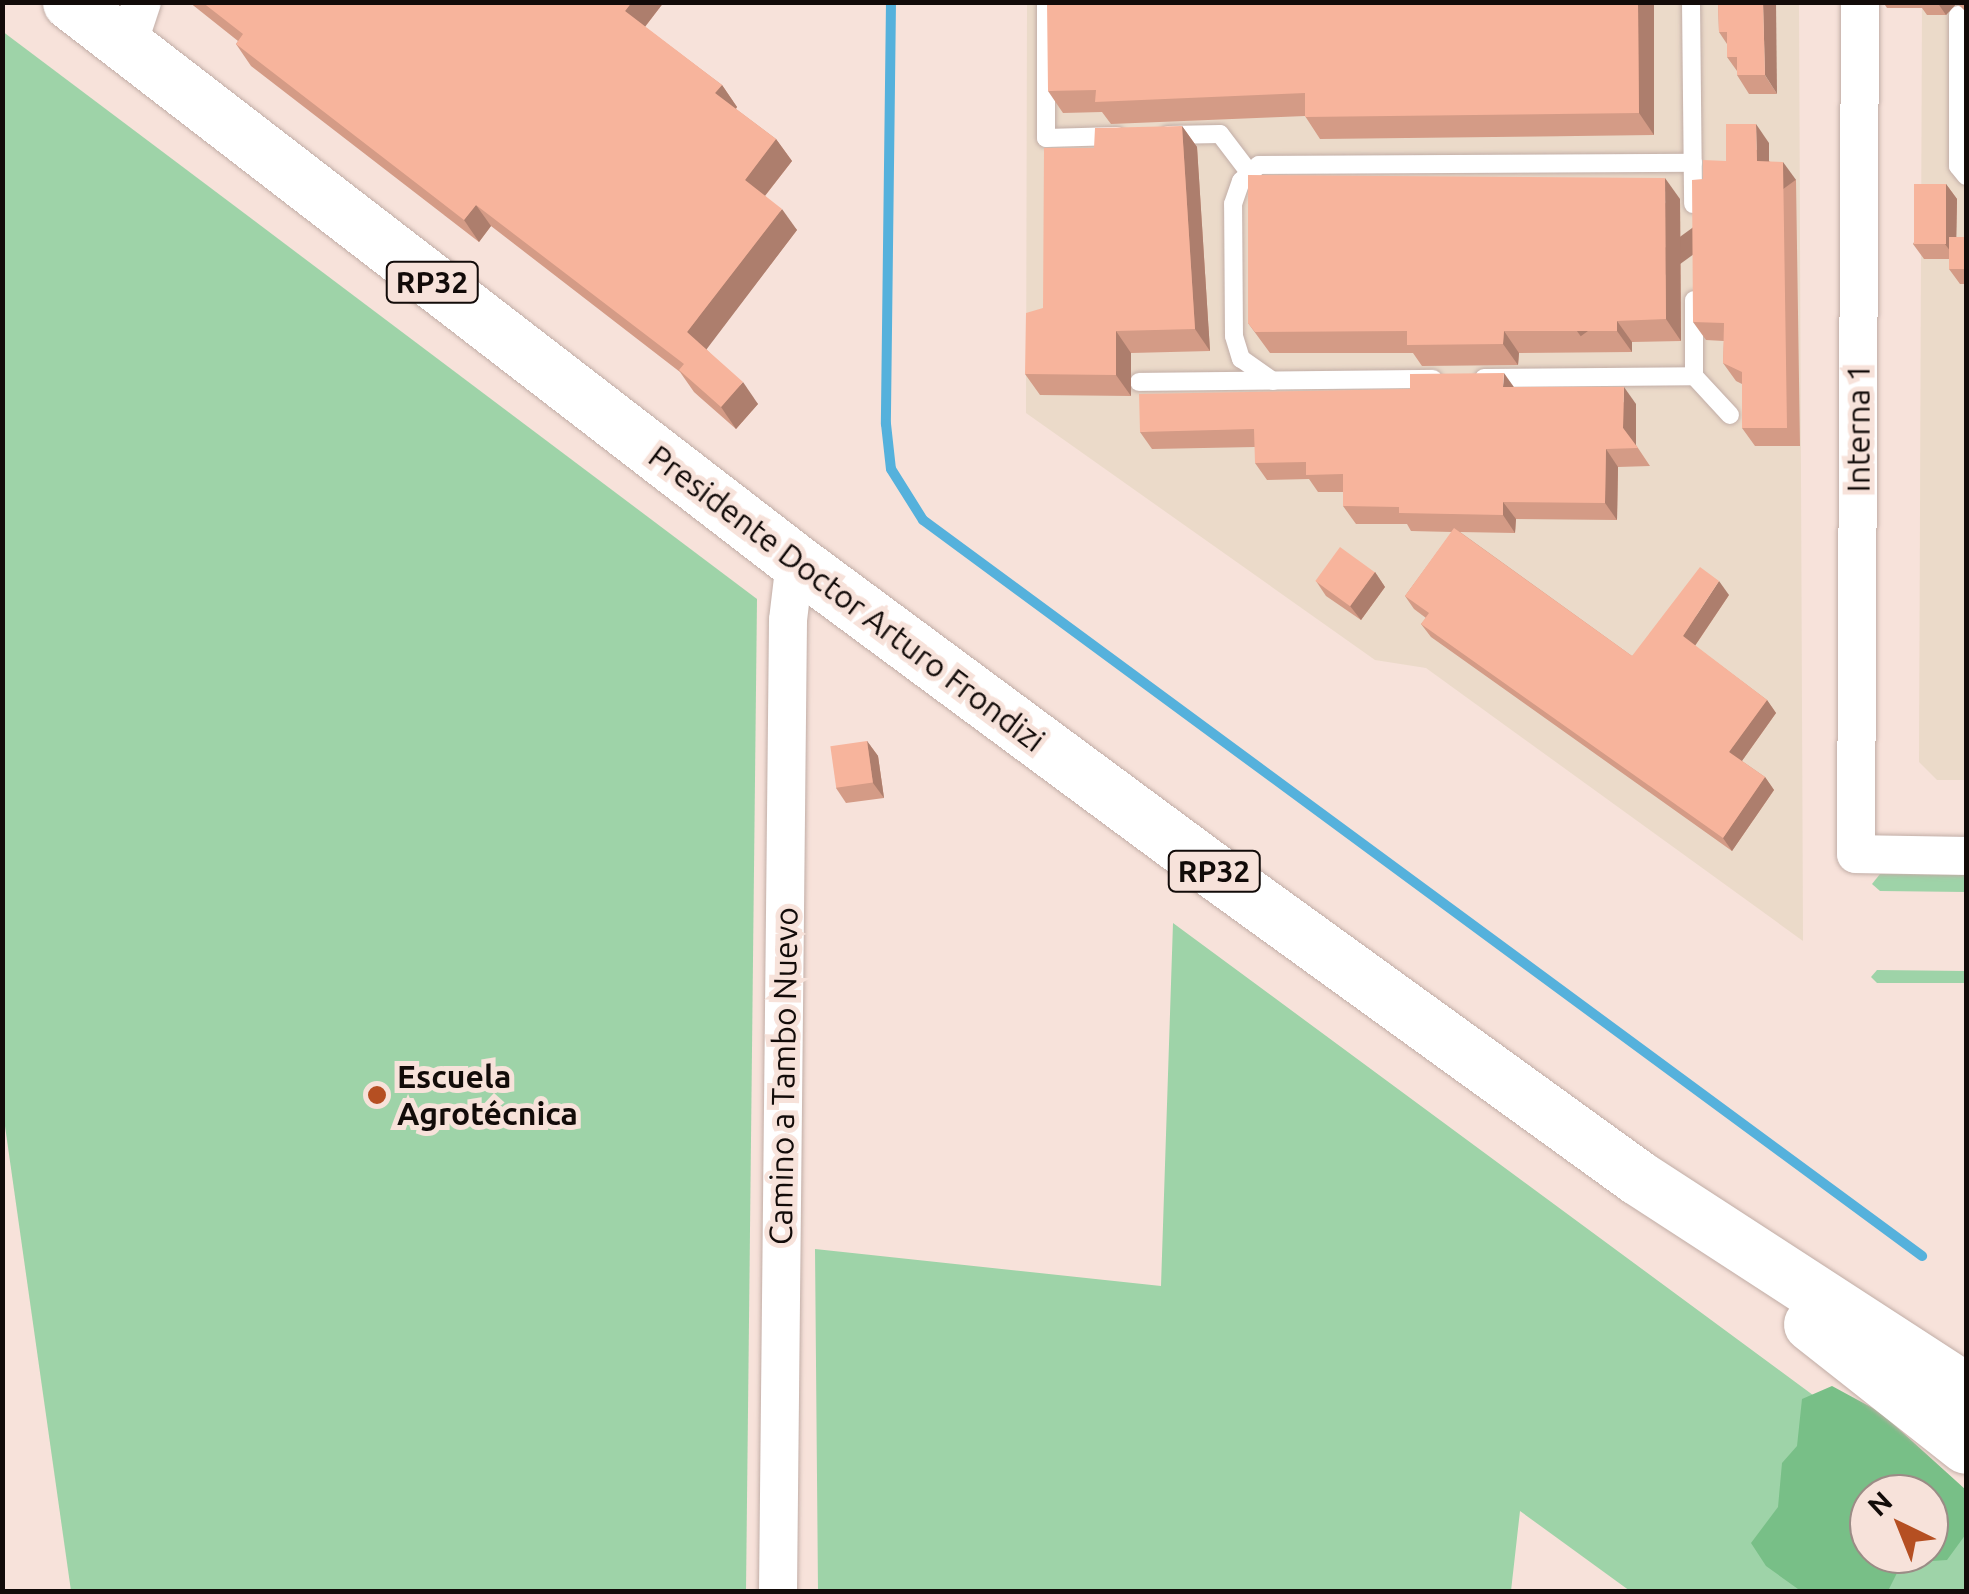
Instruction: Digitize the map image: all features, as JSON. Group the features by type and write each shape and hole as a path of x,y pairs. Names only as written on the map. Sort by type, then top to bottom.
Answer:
{"main road":[{"name":"Presidente Doctor Arturo Frondizi","path":"70,2 134,25 795,561 1637,1177 1966,1446"},
{"name":"Presidente Doctor Arturo Frondizi","path":"1637,1177 1953,1379"}],"street":[{"name":"Interna 1","path":"1860,2 1856,854 1966,856"},
{"name":"Camino a Tambo Nuevo","path":"778,1592 788,620 795,561"}],"lane":[{"path":"1046,2 1046,138 1220,134 1249,172"},
{"path":"1691,2 1693,221"},
{"path":"1958,15 1958,166 1966,176"},
{"path":"1273,381 1241,359 1234,336 1233,204 1249,172 1270,163 1693,162"},
{"path":"1694,279 1694,376 1730,415"},
{"path":"1139,382 1694,376"}],"shaded area":[{"path":"1027,3 1799,3 1803,941 1426,668 1375,660 1026,413"},
{"path":"1922,3 1966,3 1966,780 1937,780 1919,762"}],"green space":[{"name":"Escuela Agrotécnica","path":"2,31 757,599 746,1591 71,1591 2,1105"},
{"path":"1880,874 1966,875 1966,892 1880,891 1872,884"},
{"path":"1173,923 1920,1474 1849,1474 1849,1574 1949,1574 1949,1495 1966,1508 1966,1591 1630,1591 1520,1511 1511,1591 818,1591 815,1249 1161,1286"},
{"path":"1877,970 1966,971 1966,983 1877,983 1871,977"},
{"path":"1832,1386 1880,1412 1948,1474 1849,1474 1849,1574 1896,1574 1888,1591 1798,1589 1766,1566 1751,1543 1778,1507 1782,1463 1797,1446 1802,1399"},
{"path":"1949,1475 1966,1490 1966,1534 1949,1557"}],"building":[{"path":"202,2 632,2 625,11 722,85 715,93 776,139 745,180 782,209 687,332 743,382 721,407 679,370 684,364 476,205 464,220 236,44 243,34"},
{"path":"1047,2 1638,2 1639,113 1305,117 1305,93 1095,102 1096,90 1048,91"},
{"path":"1718,2 1763,2 1765,75 1737,75 1737,57 1727,57 1727,32 1719,32"},
{"path":"1726,124 1756,124 1757,161 1783,162 1787,428 1742,428 1742,372 1723,363 1724,323 1693,322 1692,180 1703,179 1703,160 1726,161"},
{"path":"1182,126 1195,329 1116,331 1116,375 1025,374 1026,313 1043,308 1044,148 1094,148 1095,128"},
{"path":"1248,175 1665,178 1666,319 1617,321 1617,331 1504,331 1503,344 1407,345 1407,331 1255,332 1248,323"},
{"path":"1914,184 1946,184 1946,244 1914,244"},
{"path":"1949,237 1966,237 1966,269 1949,269"},
{"path":"1504,373 1503,387 1624,387 1623,428 1638,448 1606,449 1605,503 1503,502 1503,515 1399,513 1399,507 1343,506 1343,474 1306,475 1306,462 1255,463 1254,429 1140,432 1139,394 1410,389 1410,374"},
{"path":"1454,528 1632,656 1700,567 1719,581 1683,636 1767,700 1729,752 1765,777 1723,838 1421,624 1429,613 1405,596"},
{"path":"1340,547 1375,572 1350,606 1315,581"},
{"path":"867,741 873,783 836,788 830,746"}],"waterway":[{"path":"891,2 886,424 891,469 923,520 1922,1256"}],"place":[{"name":"Escuela Agrotécnica","path":"377,1095"}]}
